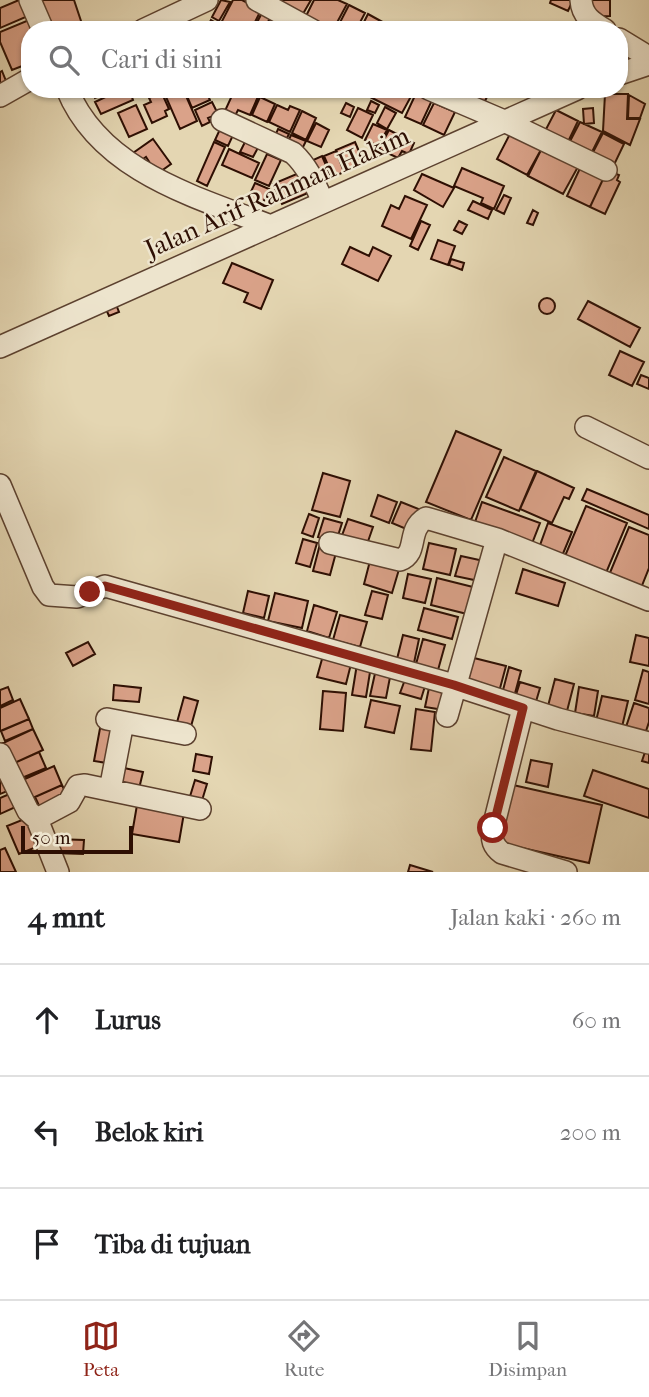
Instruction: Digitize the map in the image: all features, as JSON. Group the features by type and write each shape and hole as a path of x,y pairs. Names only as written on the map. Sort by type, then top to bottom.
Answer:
{"street":[{"path":"30,0 39,21"},
{"path":"169,21 207,0"},
{"path":"257,0 296,21"},
{"path":"581,0 587,18 592,21"},
{"path":"628,44 642,53 648,64 628,71"},
{"path":"0,96 21,84"},
{"path":"71,98 103,144 116,154 175,189 271,226"},
{"path":"450,98 606,170"},
{"name":"Jalan Arif Rahman Hakim","path":"0,347 556,98"},
{"path":"222,120 293,153 313,179 323,202"},
{"path":"586,427 649,458"},
{"path":"0,485 48,595 77,597 105,586 454,685 649,744"},
{"path":"330,543 400,560 407,557 411,551 413,532 419,522 426,518 497,539 649,600"},
{"path":"447,716 497,539"},
{"path":"523,708 492,841 494,847 502,853 566,872"},
{"path":"110,790 115,720 185,734"},
{"path":"0,754 28,811 37,820 58,872"},
{"path":"37,820 69,802 78,786 85,785 200,809"}],"building":[{"path":"22,0 28,16 0,28 0,8"},
{"path":"38,0 74,0 81,21 46,21"},
{"path":"221,0 230,2 219,21 212,17"},
{"path":"233,0 242,0 261,10 256,21 222,21"},
{"path":"266,0 311,0 300,19"},
{"path":"314,0 338,0 347,4 338,21 304,21"},
{"path":"551,0 573,0 568,11 550,3"},
{"path":"587,0 610,0 610,16 588,17"},
{"path":"349,5 365,13 361,21 341,21"},
{"path":"263,11 271,16 268,21 258,21"},
{"path":"368,14 381,21 364,21"},
{"path":"21,23 21,66 12,70 0,42 0,32"},
{"path":"2,71 6,81 0,84 0,72"},
{"path":"629,95 645,104 640,118 628,118"},
{"path":"103,98 133,100 101,114 95,102"},
{"path":"149,98 164,98 169,109 165,111 167,116 152,123 144,105 151,102"},
{"path":"166,98 187,98 197,121 180,129"},
{"path":"188,98 209,98 210,100 192,108"},
{"path":"231,98 257,98 250,115 238,110 234,118 224,113"},
{"path":"260,98 275,104 267,122 252,115"},
{"path":"372,98 410,98 402,113"},
{"path":"414,98 433,98 421,124 405,117"},
{"path":"474,98 486,98 484,103"},
{"path":"605,98 628,98 627,119 640,119 630,145 603,131"},
{"path":"371,101 379,105 375,113 367,110"},
{"path":"212,102 218,114 208,118 210,122 202,126 195,110"},
{"path":"346,103 354,107 350,117 341,113"},
{"path":"434,103 455,112 444,135 423,125"},
{"path":"136,105 147,129 129,137 118,113"},
{"path":"277,105 288,110 290,106 300,110 290,132 269,122"},
{"path":"385,107 396,113 387,129 377,123"},
{"path":"358,108 373,115 362,138 347,130"},
{"path":"593,108 594,123 584,124 583,109"},
{"path":"556,110 578,121 566,146 543,135"},
{"path":"302,111 316,118 306,140 292,133"},
{"path":"580,122 602,132 589,158 567,147"},
{"path":"316,123 329,130 321,147 307,141"},
{"path":"373,124 387,130 378,146 365,140"},
{"path":"221,127 234,133 228,146 215,140"},
{"path":"278,129 289,134 284,144 274,139"},
{"path":"389,130 414,143 409,154 402,151 398,158 379,149"},
{"path":"512,130 543,146 527,175 497,159"},
{"path":"603,133 624,144 612,169 590,158"},
{"path":"291,135 306,141 301,151 287,144"},
{"path":"247,138 260,144 253,157 240,152"},
{"path":"153,139 171,164 157,174 146,157 139,162 133,153"},
{"path":"214,142 225,147 207,186 197,181"},
{"path":"355,142 364,163 345,171 336,150"},
{"path":"543,146 579,165 563,194 528,176"},
{"path":"229,149 259,163 252,178 222,165"},
{"path":"336,151 344,172 333,177 324,156"},
{"path":"267,154 281,160 269,186 255,180"},
{"path":"322,156 331,177 320,182 311,161"},
{"path":"582,164 605,175 590,207 567,196"},
{"path":"462,168 504,186 494,209 481,203 483,198 454,186"},
{"path":"611,172 619,175 617,180 620,182 605,214 590,207 605,175"},
{"path":"299,173 308,193 282,204 273,184"},
{"path":"422,174 454,188 443,207 414,190"},
{"path":"255,183 269,189 262,205 248,198"},
{"path":"504,195 511,198 504,214 496,210"},
{"path":"405,196 427,205 411,239 382,226 391,205 399,209"},
{"path":"473,201 492,210 488,219 468,210"},
{"path":"533,210 538,213 533,225 527,223"},
{"path":"421,221 430,225 418,250 410,246"},
{"path":"459,221 467,225 462,234 454,230"},
{"path":"438,240 455,246 448,265 431,259"},
{"path":"350,247 369,256 373,247 391,256 378,281 342,264"},
{"path":"451,259 464,263 462,270 449,265"},
{"path":"232,263 273,280 261,309 244,302 248,293 223,283"},
{"path":"547,298 553,300 553,312 547,314 541,312 539,306 541,300"},
{"path":"588,301 640,328 630,347 578,319"},
{"path":"115,302 119,312 109,316 105,307"},
{"path":"620,351 644,362 632,386 609,375"},
{"path":"641,375 649,378 649,389 637,384"},
{"path":"456,431 501,450 471,520 426,502"},
{"path":"504,457 536,471 519,511 486,497"},
{"path":"537,471 574,488 569,499 564,497 552,523 520,509"},
{"path":"323,473 350,481 340,517 312,510"},
{"path":"587,489 649,515 649,529 582,500"},
{"path":"378,495 397,502 389,523 371,516"},
{"path":"401,502 421,510 411,531 392,523"},
{"path":"482,502 540,523 531,546 474,525"},
{"path":"586,506 627,523 606,573 565,556"},
{"path":"309,514 319,518 313,537 302,533"},
{"path":"324,518 342,523 336,542 318,537"},
{"path":"348,519 373,527 365,550 340,541"},
{"path":"548,523 572,532 562,556 539,548"},
{"path":"629,527 649,535 649,568 641,588 609,575"},
{"path":"303,539 317,543 310,567 296,563"},
{"path":"429,543 456,549 450,575 423,569"},
{"path":"320,544 337,549 330,575 313,571"},
{"path":"461,556 484,561 479,581 455,576"},
{"path":"371,557 400,566 392,593 364,584"},
{"path":"523,569 565,583 558,606 516,593"},
{"path":"408,574 431,579 425,603 403,598"},
{"path":"437,578 477,588 471,615 431,605"},
{"path":"248,591 269,596 264,618 243,613"},
{"path":"372,591 388,595 382,619 365,615"},
{"path":"275,593 308,601 302,628 268,621"},
{"path":"314,605 337,612 329,638 307,631"},
{"path":"424,608 458,617 452,639 418,630"},
{"path":"340,615 367,622 360,647 333,640"},
{"path":"403,635 419,639 414,663 397,659"},
{"path":"636,635 649,638 649,666 630,662"},
{"path":"423,639 445,645 438,670 416,664"},
{"path":"88,642 95,654 73,666 66,653"},
{"path":"324,652 352,660 346,684 317,677"},
{"path":"474,658 506,666 499,692 467,684"},
{"path":"357,664 371,666 366,697 352,695"},
{"path":"509,667 521,671 514,697 502,694"},
{"path":"376,669 391,672 386,698 370,696"},
{"path":"643,670 649,672 649,704 635,700"},
{"path":"406,677 426,683 421,699 400,693"},
{"path":"555,679 574,684 567,711 548,706"},
{"path":"520,682 540,688 535,705 515,698"},
{"path":"430,683 449,687 444,710 425,707"},
{"path":"114,685 141,688 139,702 113,700"},
{"path":"8,687 13,700 0,706 0,690"},
{"path":"579,687 598,691 594,716 575,713"},
{"path":"323,691 346,693 343,731 320,729"},
{"path":"602,696 628,701 622,727 596,721"},
{"path":"184,697 198,701 190,730 176,726"},
{"path":"20,699 29,719 0,731 0,708"},
{"path":"371,700 400,706 394,733 365,727"},
{"path":"634,703 649,708 649,722 645,734 626,727"},
{"path":"416,709 435,712 431,751 411,749"},
{"path":"29,719 33,729 5,741 1,731"},
{"path":"101,723 114,725 107,763 94,761"},
{"path":"33,729 43,750 10,765 1,744"},
{"path":"649,746 649,763 642,761"},
{"path":"39,752 46,768 17,780 10,765"},
{"path":"196,754 212,757 209,774 193,771"},
{"path":"531,760 552,764 548,787 526,782"},
{"path":"54,766 62,785 26,801 18,782"},
{"path":"124,768 143,772 138,793 119,789"},
{"path":"593,770 649,789 649,818 584,796"},
{"path":"10,777 15,788 0,794 0,781"},
{"path":"195,780 207,784 200,807 188,803"},
{"path":"62,785 69,800 42,812 35,797"},
{"path":"513,785 602,805 589,863 500,843"},
{"path":"14,792 20,805 0,814 0,798"},
{"path":"137,805 184,813 179,842 132,834"},
{"path":"27,818 39,846 19,854 7,826"},
{"path":"55,839 84,840 83,854 55,853"},
{"path":"5,848 16,872 0,872 0,850"},
{"path":"410,865 433,872 408,872"}],"route":[{"path":"90,592 105,586 454,685 523,708 493,828"}]}
